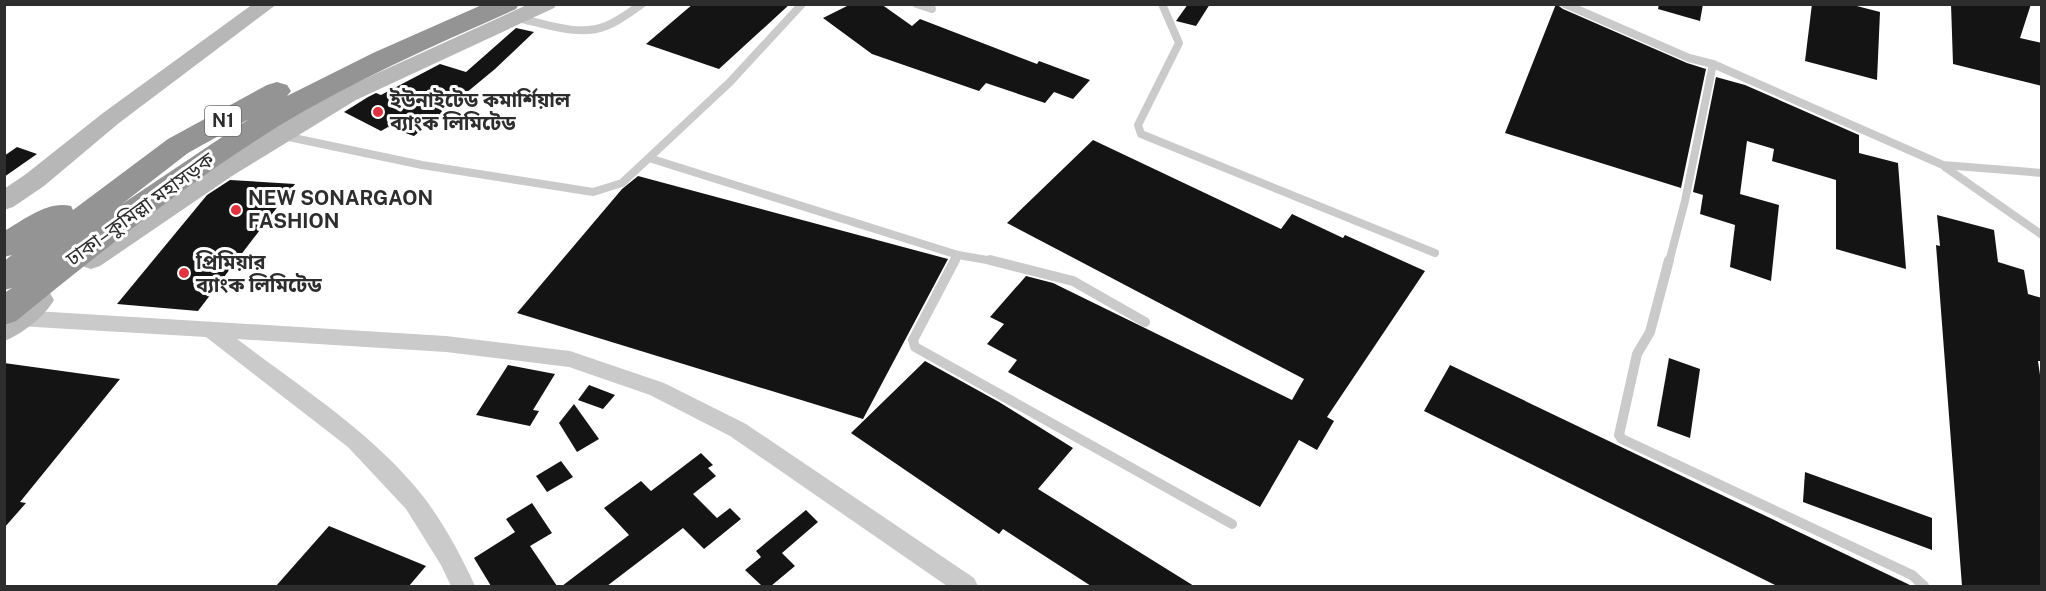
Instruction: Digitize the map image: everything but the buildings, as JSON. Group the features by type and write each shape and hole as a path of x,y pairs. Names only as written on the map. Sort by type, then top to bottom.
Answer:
{"highway":[{"name":"ঢাকা–কুমিল্লা মহাসড়ক","path":"4,246 293,82 465,4"},
{"name":"ঢাকা–কুমিল্লা মহাসড়ক","path":"9,320 106,231 214,155 308,96 403,49 512,11"},
{"name":"ঢাকা–কুমিল্লা মহাসড়ক","path":"4,278 178,146"}],"street":[{"path":"4,201 111,118 267,4"},
{"path":"9,320 105,248 279,134 348,95 512,11 547,4"},
{"path":"9,320 446,344 570,359 657,389 738,430 966,586"},
{"path":"212,332 356,441 414,502 449,557 463,586"}],"lane":[{"path":"512,11 579,30 590,30 603,27 642,4"},
{"path":"279,134 422,165 593,192 622,183 730,82 802,4"},
{"path":"917,4 932,9"},
{"path":"1162,4 1179,43 1138,125 1141,134 1436,253"},
{"path":"1564,4 1689,58 1713,64 1943,165 2042,235"},
{"path":"1713,64 1685,201 1650,332 1637,354 1619,435 1622,439 1912,575 1924,586"},
{"path":"649,158 958,255 1006,263 1072,281 1145,322"},
{"path":"1943,165 2042,173"},
{"path":"958,255 913,340 915,346 1232,524"}],"place":[{"name":"ইউনাইটেড কমার্শিয়াল ব্যাংক লিমিটেড","path":"378,112"},
{"name":"NEW SONARGAON FASHION","path":"236,210"},
{"name":"প্রিমিয়ার ব্যাংক লিমিটেড","path":"184,273"}]}
